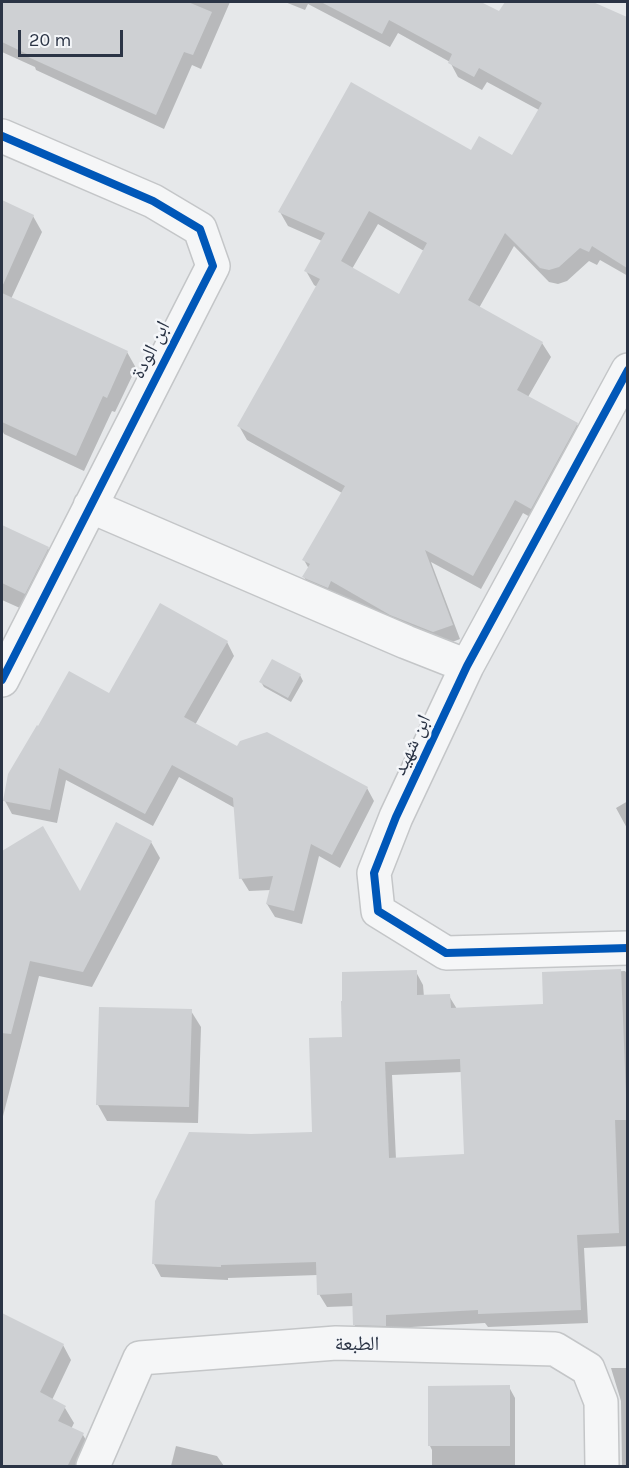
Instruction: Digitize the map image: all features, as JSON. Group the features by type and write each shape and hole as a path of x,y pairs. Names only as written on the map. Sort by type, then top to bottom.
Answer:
{"street":[{"name":"ابن الودة","path":"2,136 153,201 200,229 213,266 2,680"},
{"name":"ابن شهيد","path":"627,370 467,666 396,817 374,873 378,911 446,953 627,948"},
{"path":"90,506 467,666"},
{"name":"الطبعة","path":"93,1467 140,1358 336,1343 555,1349 588,1369 601,1402 602,1467"}],"building":[{"path":"2,2 188,2 212,12 193,55 184,52 156,115 26,56 27,54 2,42"},
{"path":"321,2 481,2 499,11 505,2 593,2 627,17 627,268 592,246 589,252 580,248 559,267 549,270 540,268 505,233 468,300 543,342 517,390 578,423 531,509 515,500 473,576 425,550 453,625 433,632 390,615 331,581 328,588 302,577 310,564 302,560 345,486 237,426 320,279 304,271 325,233 278,212 351,82 471,150 479,136 512,155 542,103 479,68 474,77 448,63 452,54 389,20 382,34","holes":["369,211 427,243 399,294 341,261"]},
{"path":"2,200 34,215 2,287"},
{"path":"2,293 128,351 107,398 103,396 76,456 2,422"},
{"path":"2,525 49,547 25,594 2,583"},
{"path":"160,603 228,641 184,717 237,746 240,741 267,732 368,787 332,855 311,844 294,911 266,904 273,876 239,879 233,798 172,765 145,814 59,768 50,810 3,801 8,774 69,671 109,693"},
{"path":"272,659 301,674 288,698 259,682"},
{"path":"116,822 152,841 83,972 30,961 11,1034 2,1033 2,851 43,826 80,891"},
{"path":"621,969 627,1120 615,1120 619,1233 577,1235 581,1310 478,1314 478,1310 386,1315 386,1326 353,1325 352,1293 317,1295 316,1262 221,1265 221,1267 152,1264 155,1201 189,1132 251,1134 312,1132 309,1038 342,1037 342,972 417,970 417,995 450,994 451,1008 543,1004 542,972","holes":["460,1059 464,1154 389,1158 385,1062"]},
{"path":"99,1007 192,1009 189,1107 96,1105"},
{"path":"2,1313 64,1344 40,1392 66,1406 58,1421 84,1433 67,1467 2,1467"},
{"path":"510,1385 510,1446 428,1446 428,1386"}],"cycle path":[{"path":"2,136 153,201 200,229 213,266 2,680"},
{"path":"628,370 467,666 396,817 374,873 378,911 446,953 628,948"}]}
